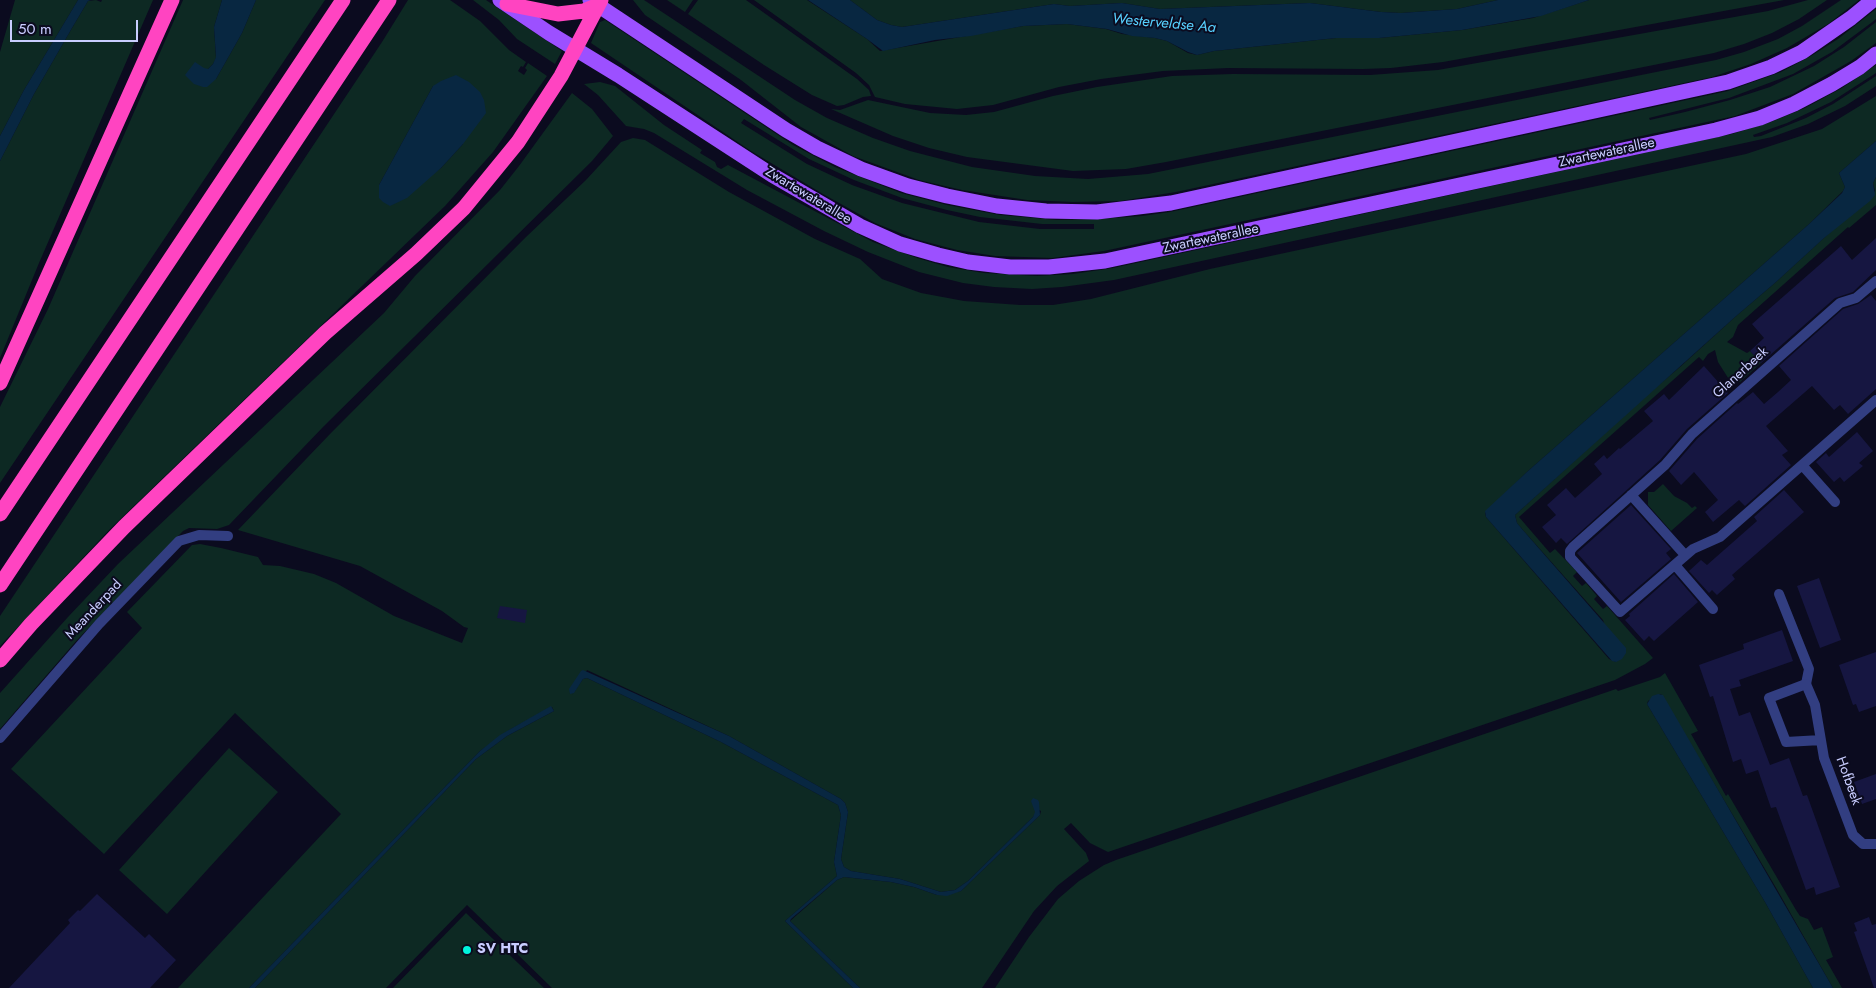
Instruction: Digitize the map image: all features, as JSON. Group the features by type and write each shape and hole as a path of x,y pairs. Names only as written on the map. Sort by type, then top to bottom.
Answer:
{"highway":[{"path":"0,383 172,0"},
{"path":"0,514 343,0"},
{"path":"0,584 389,0"},
{"path":"504,2 558,14 584,11 596,2"},
{"path":"0,660 31,624 124,527 325,333 416,254 464,208 518,142 562,76 596,2"}],"main road":[{"path":"596,2 786,130 829,155 861,169 908,186 998,206 1046,211 1097,212 1171,203 1728,82 1771,67 1802,52 1851,18 1873,0"},
{"name":"Zwartewaterallee","path":"504,2 772,175 879,236 900,244 968,262 1010,267 1049,267 1096,262 1148,252 1716,130 1760,118 1794,104 1860,67 1876,54"}],"street":[{"name":"Glanerbeek","path":"1876,281 1856,298 1840,303 1692,434 1665,465 1573,547 1570,551 1570,557 1620,612 1693,549 1720,538 1876,400"},
{"path":"1802,465 1835,502"},
{"path":"1631,495 1685,555"},
{"name":"Meanderpad","path":"0,738 99,624 179,541 199,535 228,536"},
{"path":"1674,565 1713,609"},
{"name":"Hofbeek","path":"1779,594 1809,669 1806,684 1815,705 1824,758 1853,835 1863,844 1876,844"},
{"path":"1806,684 1769,698 1786,742 1821,740"}],"green space":[{"path":"15,0 78,0 24,90 0,136 0,52"},
{"path":"96,0 101,2 102,0 153,0 0,358 0,161 34,94 88,1"},
{"path":"183,0 222,0 214,27 216,58 208,69 216,79 242,33 256,0 325,0 0,483 0,407 48,309"},
{"path":"408,0 450,0 480,21 509,50 526,62 518,71 524,75 528,63 547,76 493,152 445,206 110,529 0,646 0,616 382,42","holes":["433,86 463,144 441,168 425,180 379,185"]},
{"path":"473,0 486,0 562,51 555,64 517,39 499,20"},
{"path":"633,0 644,0 795,100 827,118 873,138 910,151 972,167 1035,176 1088,179 1148,174 1716,60 1778,39 1802,26 1841,0 1859,0 1828,24 1787,48 1751,64 1712,77 1176,192 1120,201 1073,202 1027,200 962,190 919,180 853,156 801,127 741,80 645,15"},
{"path":"667,0 693,0 685,12"},
{"path":"698,0 746,0 857,79 869,90 871,96 837,106 812,95 688,14"},
{"path":"754,0 807,0 867,39 880,51 1023,26 1067,24 1155,38 1167,41 1188,53 1197,55 1214,51 1336,38 1379,38 1462,30 1533,18 1589,0 1784,0 1443,62 1363,69 1228,68 1163,71 1101,79 1059,87 993,105 957,109 905,104 875,97 869,85 856,73"},
{"path":"850,0 1498,0 1457,9 1401,13 1310,3 1160,9 1122,3 1070,6 1054,4 902,27 877,20"},
{"path":"1808,0 1827,0 1799,19 1772,33 1714,53 1126,169 1073,171 967,157 929,148 893,136 831,109 840,110 868,100 930,113 966,115 994,112 1053,96 1097,87 1172,76 1233,74 1370,75 1438,70 1768,11"},
{"path":"1876,9 1876,19 1871,23 1832,52 1793,74 1729,98 1649,118 1650,120 1685,112 1770,87 1814,66 1844,47 1876,22 1876,43 1851,61 1793,94 1735,116 1104,251 1052,258 995,256 957,250 915,239 875,223 751,151 591,43 600,22 605,20 793,145 835,167 901,193 947,205 1000,215 1057,220 1100,219 1170,212 1728,91 1781,72 1838,39","holes":["744,119 809,159 854,180 902,198 947,210 980,217 1042,224 1094,224 1094,229 1040,229 979,222 902,203 852,185 807,164 741,123"]},
{"path":"1876,65 1876,73 1831,102 1787,123 1753,135 1754,137 1761,136 1806,118 1833,104 1876,76 1876,86 1845,106 1808,124 1772,137 1114,280 1032,289 963,283 919,272 868,252 747,190 654,133 626,126 598,95 584,84 600,82 615,86 664,125 702,150 700,153 715,162 717,167 721,169 728,165 873,242 948,267 984,273 1037,276 1073,274 1113,268 1732,134 1771,122 1805,108 1842,88"},
{"path":"572,93 592,109 613,136 592,161 324,426 229,525 217,529 189,528 183,531 77,640 0,729 0,693 68,617 118,564 384,313 415,276 500,190"},
{"path":"1876,96 1876,141 1839,173 1845,187 1843,191 1808,225 1528,471 1485,513 1486,517 1609,659 1616,662 1603,620 1522,529 1517,523 1515,515 1875,191 1873,183 1876,177 1876,205 1848,227 1738,325 1733,337 1727,342 1747,353 1750,351 1761,363 1740,382 1727,383 1730,381 1718,362 1715,350 1708,354 1703,361 1699,357 1519,517 1550,553 1555,549 1577,572 1573,576 1582,586 1586,583 1597,596 1594,599 1603,609 1607,606 1653,658 1615,680 1108,852 1090,843 1071,823 1064,829 1086,853 1089,861 1057,886 1034,911 982,988 860,988 790,921 837,880 844,877 891,882 937,895 961,891 1040,815 1041,811 1035,808 1033,817 968,881 955,890 941,892 900,879 851,871 844,867 841,859 848,812 845,803 841,799 729,736 587,670 572,695 583,679 587,678 721,742 838,805 841,815 834,862 837,876 785,921 853,988 552,988 467,905 386,988 255,988 476,759 507,736 554,711 552,707 511,729 480,751 249,988 178,988 341,814 235,713 104,854 11,769 142,628 127,612 192,545 200,544 221,548 258,557 263,565 280,566 314,574 336,583 394,616 462,643 468,628 442,611 360,566 238,530 330,434 526,237 586,180 621,142 633,138 645,140 729,192 815,239 860,259 882,279 921,293 964,301 1053,305 1091,299 1210,269 1746,154 1822,129"},
{"path":"1663,484 1674,496 1692,508 1695,506 1697,508 1671,531 1648,505 1648,492 1654,492"},
{"path":"1665,673 1698,731 1691,734 1726,796 1728,794 1796,910 1800,916 1808,919 1814,930 1822,927 1833,957 1826,960 1842,988 1833,988 1661,694 1648,701 1647,704 1765,902 1813,988 995,988 1029,937 1058,899 1079,881 1104,865 1616,689 1618,691 1660,677"},
{"path":"229,748 278,792 167,914 119,870"},
{"name":"SV HTC","path":"466,913 544,988 393,988"}],"water":[{"path":"78,0 91,0 88,1 34,94 0,161 0,136 24,90"},
{"path":"222,0 256,0 242,33 216,79 207,87 203,87 194,84 185,75 195,62 208,69 213,64 216,57 214,27"},
{"name":"Westerveldse Aa","path":"808,0 850,0 877,20 902,27 1054,4 1070,6 1122,3 1160,9 1310,3 1401,13 1457,9 1498,0 1589,0 1541,16 1462,30 1379,38 1336,38 1214,51 1197,55 1167,41 1155,38 1132,36 1107,29 1067,24 1023,26 971,36 935,40 883,51"},
{"path":"456,75 469,82 480,92 484,100 486,113 463,144 441,168 407,198 390,206 379,198 379,185 433,86"},
{"path":"1876,141 1876,177 1873,183 1875,195 1870,201 1824,238 1515,515 1517,523 1522,529 1626,648 1626,653 1622,659 1616,662 1612,661 1486,517 1485,511 1842,193 1845,187 1839,173"},
{"path":"583,670 729,736 841,799 845,803 848,812 841,859 844,867 851,871 900,879 941,892 955,890 968,881 1033,817 1035,812 1031,801 1033,798 1039,802 1040,815 961,891 947,896 937,895 891,882 844,877 837,880 791,919 790,921 860,988 853,988 785,921 837,876 834,862 841,815 838,805 721,742 587,678 583,679 574,693 570,694 569,689"},
{"path":"1663,695 1833,988 1813,988 1765,902 1647,704 1652,696"},
{"path":"551,706 554,711 507,736 476,759 255,988 249,988 480,751 500,735"}],"building":[{"path":"1876,238 1876,270 1853,292 1835,298 1761,363 1750,351 1764,338 1752,324 1841,246 1852,260"},
{"path":"1871,295 1876,301 1876,389 1848,414 1840,405 1834,410 1812,386 1766,426 1788,451 1782,455 1791,465 1745,506 1739,500 1713,522 1705,512 1718,500 1694,472 1681,485 1669,471 1697,439 1737,403 1753,392 1764,404 1778,392 1791,380 1779,366 1843,309 1858,304"},
{"path":"1704,366 1728,393 1687,429 1660,460 1567,544 1561,538 1556,543 1542,527 1556,515 1547,505 1566,488 1575,498 1602,474 1594,464 1604,455 1607,459 1653,421 1644,411 1664,394 1669,400"},
{"path":"1857,432 1873,451 1859,463 1863,466 1844,482 1840,477 1834,482 1816,462 1826,453 1829,457"},
{"path":"1784,490 1804,512 1732,575 1735,579 1717,595 1712,590 1709,593 1689,571 1701,560 1707,565 1757,521 1754,517"},
{"path":"1631,505 1671,549 1666,553 1671,559 1621,602 1577,553"},
{"path":"1674,574 1698,602 1654,641 1649,636 1644,641 1625,620 1630,616 1629,614"},
{"path":"1819,578 1841,640 1820,648 1797,586"},
{"path":"500,606 527,610 525,623 497,618"},
{"path":"1782,630 1793,661 1739,680 1741,686 1730,689 1739,716 1750,712 1770,765 1789,758 1803,796 1807,795 1840,887 1816,895 1814,887 1806,890 1776,807 1771,808 1758,770 1746,774 1741,759 1733,762 1713,696 1710,697 1699,665 1744,649 1743,644"},
{"path":"1876,652 1876,706 1859,712 1856,704 1853,705 1839,665"},
{"path":"1876,774 1876,799 1862,804 1854,782"},
{"path":"97,894 145,938 149,934 176,960 150,988 9,988 70,923 68,920"},
{"path":"1869,917 1872,925 1876,924 1876,988 1874,988 1854,932 1857,931 1854,923"}],"place":[{"name":"SV HTC","path":"467,950"}]}
